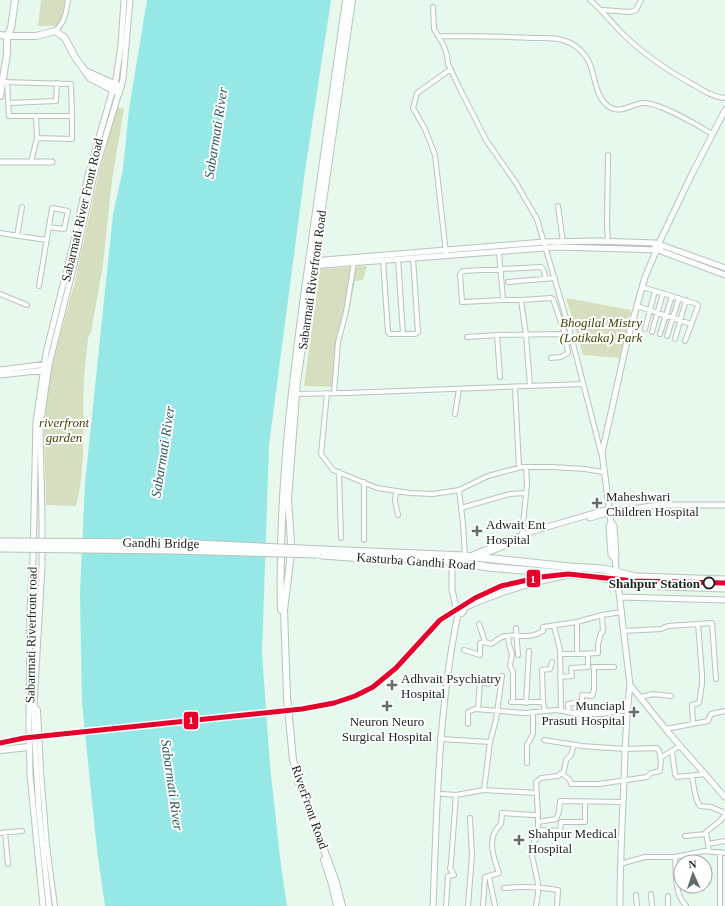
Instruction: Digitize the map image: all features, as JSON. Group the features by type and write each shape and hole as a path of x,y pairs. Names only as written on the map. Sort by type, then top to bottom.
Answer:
{"main road":[{"path":"0,96 4,82 7,36 15,0"},
{"name":"Sabarmati Riverfront Road","path":"280,541 282,497 294,394 346,0"},
{"name":"Sabarmati Riverfront Road","path":"311,263 352,0"},
{"path":"0,35 36,36 55,31 65,38 75,57 90,78 117,89"},
{"name":"Sabarmati Riverfront Road","path":"290,562 288,498 294,394"},
{"name":"RiverFront Road","path":"280,541 283,696 291,760 296,782 332,884 337,906"},
{"name":"Gandhi Bridge","path":"0,542 174,543 322,552"},
{"name":"Gandhi Bridge","path":"0,548 322,552"},
{"name":"Kasturba Gandhi Road","path":"322,552 467,556 603,569 636,577 725,580"},
{"name":"Kasturba Gandhi Road","path":"322,552 365,558 452,561 488,567 601,577 634,585 725,588"},
{"name":"RiverFront Road","path":"290,562 284,610 287,697 293,760 298,780 336,882 342,906"},
{"path":"0,750 29,747"}],"street":[{"path":"55,31 64,21 68,0"},
{"path":"117,89 116,79 121,45 124,0"},
{"path":"46,367 75,261 94,175 117,89 123,79 130,0"},
{"path":"590,0 602,10 623,34 654,60 716,97 725,98"},
{"path":"602,10 630,12 636,10 641,0"},
{"path":"433,7 434,29 447,55 448,64 486,140 516,183 537,219 555,278 602,454 603,472 607,488 611,522 608,526 611,555 615,559 630,685 624,749 620,906"},
{"path":"438,36 560,39 583,51 591,65 597,88 603,103 612,108 619,109 643,103 654,105 712,134"},
{"path":"446,252 435,155 425,129 413,108 417,93 451,69"},
{"path":"37,138 72,139 72,116 71,84 4,82 9,103 10,116 72,116"},
{"path":"9,103 56,101 57,83"},
{"path":"602,454 627,341 644,277 712,134 725,110"},
{"path":"31,162 37,138 36,116"},
{"path":"608,155 606,224 608,242"},
{"path":"0,162 52,162"},
{"path":"558,206 563,242"},
{"path":"17,236 22,207"},
{"path":"39,286 52,208 68,211 64,229 49,227"},
{"path":"0,233 46,240"},
{"path":"311,263 413,258 446,252 499,251 563,242 608,242 658,247 725,268"},
{"path":"311,263 545,245 644,250 658,247 725,275"},
{"path":"499,251 503,300"},
{"path":"383,260 388,332 390,334 415,334 418,332 413,258"},
{"path":"398,259 403,334"},
{"path":"334,393 338,342 346,312 354,262"},
{"path":"546,278 541,267 500,268 461,272 462,299 464,302 553,299 564,334 568,354 561,357 551,358"},
{"path":"508,282 555,278"},
{"path":"642,287 697,304 698,306 685,341"},
{"path":"645,329 655,291"},
{"path":"652,332 663,293"},
{"path":"0,294 27,305"},
{"path":"660,334 672,296"},
{"path":"667,336 679,298"},
{"path":"521,300 526,335 530,386"},
{"path":"676,339 686,300"},
{"path":"637,306 691,324"},
{"path":"467,337 564,334"},
{"path":"498,336 500,377"},
{"path":"0,370 46,367"},
{"path":"0,375 46,367"},
{"name":"Sabarmati Riverfront road","path":"46,367 40,427 42,567 34,705 36,770 49,906"},
{"name":"Sabarmati Riverfront road","path":"43,906 32,809 29,747 30,615 33,559 36,422 46,367"},
{"path":"294,394 583,384"},
{"path":"515,387 519,468"},
{"path":"455,414 458,389"},
{"path":"327,393 321,454 333,470 377,488 433,494 459,490 488,476 526,467 578,469 603,472"},
{"path":"522,535 526,493 526,467"},
{"path":"339,472 341,538"},
{"path":"364,482 364,540"},
{"path":"459,490 467,556 522,535 609,511 657,502 725,502"},
{"path":"396,491 395,501 398,515"},
{"path":"461,508 510,494 526,493"},
{"path":"477,557 531,534 609,511 658,505 725,505"},
{"path":"433,906 440,740 448,667 458,614 452,590 452,561"},
{"path":"532,582 536,577 544,572 545,564"},
{"path":"458,614 462,613 464,608 508,590 532,582 569,575"},
{"path":"620,597 725,600"},
{"path":"456,607 460,605 464,608"},
{"path":"464,650 480,655 480,643 485,642 491,644 497,642 500,638 508,636 535,636 542,631 543,628 577,622 602,614 622,612"},
{"path":"560,654 598,653 601,633 603,632 602,614"},
{"path":"577,622 577,654"},
{"path":"624,631 661,629 668,626 711,623 716,679"},
{"path":"479,624 485,642"},
{"path":"693,723 692,705 699,703 702,684 698,624"},
{"path":"554,626 560,654 560,711"},
{"path":"516,628 518,655"},
{"path":"508,636 508,645 512,654 510,666 513,672 512,702 543,702"},
{"path":"526,703 529,651"},
{"path":"588,654 588,667"},
{"path":"545,711 543,702 542,670 550,669 552,662"},
{"path":"570,712 568,704 582,702 582,695 592,696 594,690 594,667"},
{"path":"560,677 572,676 571,668 614,667"},
{"path":"484,790 490,742 496,720 502,676"},
{"path":"478,709 480,681 488,684"},
{"path":"630,685 680,746 725,797"},
{"path":"641,697 653,694 671,696"},
{"path":"34,705 38,710 46,831 56,906"},
{"path":"468,724 468,712 478,709 524,713 560,711 579,714 601,714 627,710"},
{"path":"666,729 708,721 711,714 725,711"},
{"path":"527,763 527,745 533,734 533,712"},
{"path":"440,740 490,742"},
{"path":"544,740 574,745 624,749 657,748 659,750 660,770 659,772 651,773 646,777 599,784 571,784 570,780 561,773"},
{"path":"536,906 538,887 531,851 538,830 536,782 541,778 558,776 564,770 566,760 571,755 574,745"},
{"path":"660,758 680,746"},
{"path":"672,751 675,776 679,777 705,774"},
{"path":"692,776 696,799 699,805 718,809 725,814 720,821 706,831 709,851"},
{"path":"442,794 456,795 484,790 537,793"},
{"path":"446,906 448,876 454,875 450,869 456,795"},
{"path":"538,822 556,819 559,812 560,801 622,802"},
{"path":"538,830 560,831 561,822 585,822 585,802"},
{"path":"483,906 485,876 499,873 492,855 492,847 493,836 496,828 501,824 502,813 538,814"},
{"path":"468,906 472,855 470,818"},
{"path":"0,833 22,831"},
{"path":"5,832 8,864"},
{"path":"685,836 706,834"},
{"path":"708,844 725,842"},
{"path":"688,854 709,851 723,852 720,906"},
{"path":"620,864 645,857 673,857"},
{"path":"489,876 495,906"},
{"path":"504,888 522,886 558,890 557,906"},
{"path":"652,894 652,906"},
{"path":"679,894 686,906"},
{"path":"636,895 637,906"},
{"path":"668,896 668,906"}],"green space":[{"path":"41,0 65,0 62,21 58,26 38,26"},
{"name":"riverfront garden","path":"117,107 124,109 112,180 103,265 91,332 88,338 84,377 82,474 76,506 46,505 44,430 51,366 74,285 99,173"},
{"path":"367,266 363,280 355,281 340,347 337,387 304,386 320,269"},
{"name":"Bhogilal Mistry (Lotikaka) Park","path":"566,298 631,310 620,358 583,355"}],"water":[{"name":"Sabarmati River","path":"147,0 331,0 305,171 269,445 262,653 270,766 287,906 105,906 97,850 82,703 80,594 85,483 113,214 123,169 129,109"}],"transit line":[{"name":"1","path":"0,743 24,738 302,709 334,703 355,696 373,687 396,668 440,620 475,598 501,586 541,577 568,574 634,581 725,583"}],"place":[{"name":"Maheshwari Children Hospital","path":"597,503"},
{"name":"Adwait Ent Hospital","path":"477,531"},
{"name":"Shahpur Station","path":"709,583"},
{"name":"Adhvait Psychiatry Hospital","path":"392,685"},
{"name":"Neuron Neuro Surgical Hospital","path":"387,706"},
{"name":"Munciapl Prasuti Hospital","path":"634,712"},
{"name":"Shahpur Medical Hospital","path":"519,840"}]}
